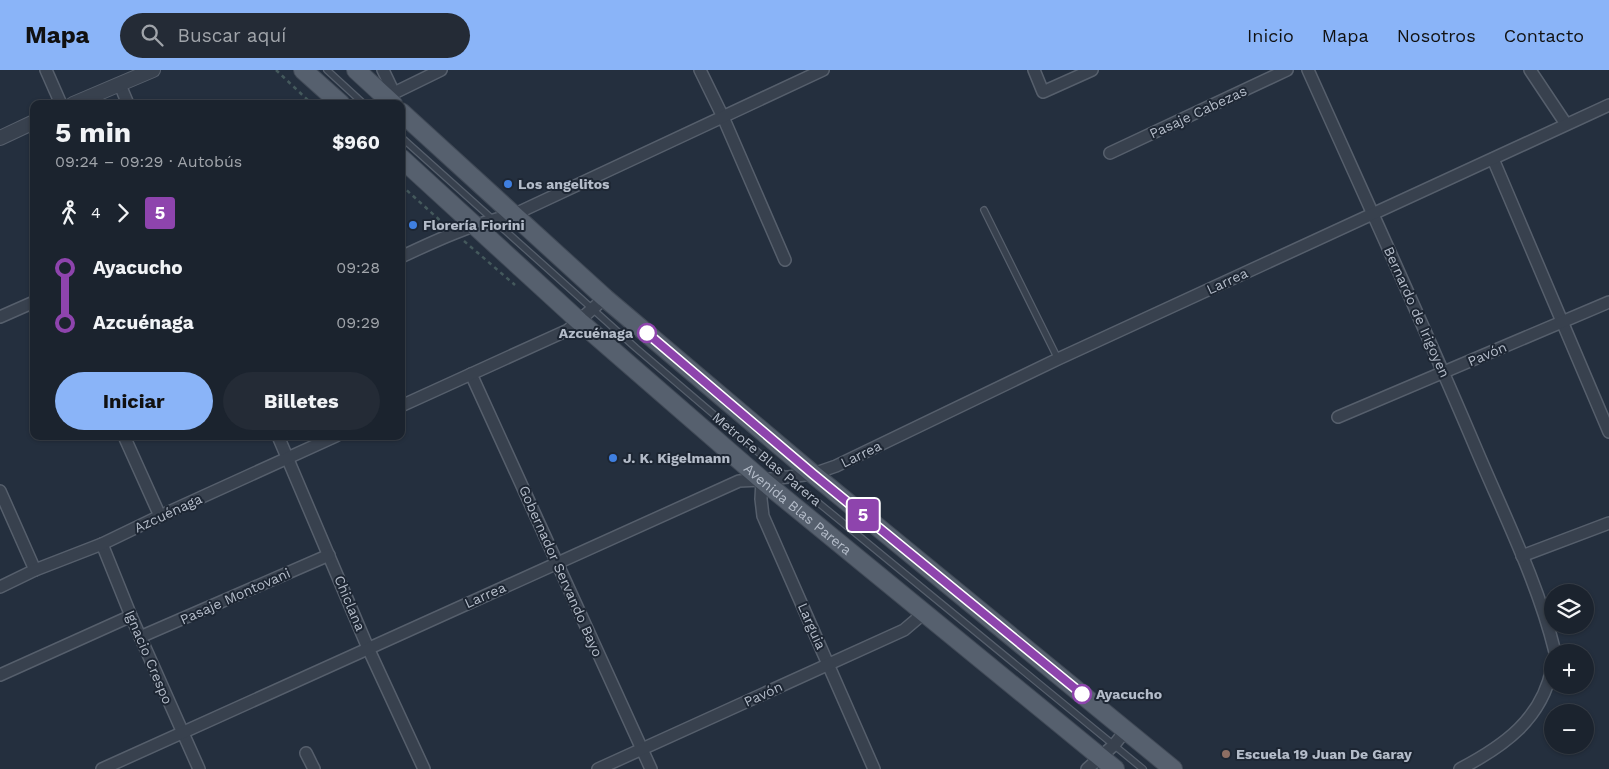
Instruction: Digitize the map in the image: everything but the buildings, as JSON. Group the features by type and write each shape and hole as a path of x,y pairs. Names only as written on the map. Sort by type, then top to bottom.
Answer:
{"main road":[{"path":"302,70 336,100"},
{"path":"356,70 391,98"},
{"path":"405,116 514,215 599,304 813,474 1173,769"},
{"name":"Avenida Blas Parera","path":"405,162 579,321 762,480 924,613 1094,763 1115,769"}],"street":[{"path":"46,70 60,100"},
{"path":"82,100 153,70"},
{"path":"383,70 391,98 440,70"},
{"path":"700,70 723,117 785,260"},
{"path":"405,254 453,232 514,215 824,70"},
{"path":"1034,70 1043,92 1092,70"},
{"name":"Pasaje Cabezas","path":"1110,153 1287,70"},
{"name":"Bernardo de Irigoyen","path":"1308,70 1444,372 1522,556 1547,619 1553,644"},
{"path":"1530,70 1566,124"},
{"path":"120,85 126,100"},
{"path":"1607,106 1609,119"},
{"name":"Larrea","path":"102,769 740,481 813,474 836,466 1058,359 1607,106"},
{"path":"0,138 30,124"},
{"path":"1493,159 1609,432"},
{"name":"Pavón","path":"1338,417 1609,302"},
{"path":"0,317 30,304"},
{"path":"405,404 568,330 599,304"},
{"name":"Gobernador Servando Bayo","path":"471,374 651,769"},
{"path":"126,440 160,516"},
{"name":"Chiclana","path":"280,440 368,648 424,769"},
{"name":"Azcuénaga","path":"0,587 35,570 102,544 327,440"},
{"name":"Larguia","path":"762,480 761,499 763,516 874,769"},
{"path":"0,490 35,570"},
{"path":"1522,556 1609,523"},
{"name":"Ignacio Crespo","path":"102,544 140,637 199,769"},
{"name":"Pasaje Montovani","path":"140,637 329,555"},
{"name":"Pavón","path":"598,769 904,630 924,613"},
{"path":"0,675 131,616"},
{"path":"1460,769 1484,757 1513,735 1535,712 1544,692"},
{"path":"1094,763 1114,745 1126,730"},
{"path":"306,753 314,769"}],"lane":[{"path":"327,70 360,100"},
{"name":"MetroFe Blas Parera","path":"405,141 492,220 599,304 787,477 1143,769"},
{"path":"984,210 1058,359"}],"path":[{"path":"276,70 308,100"}],"bus line":[{"name":"5","path":"647,333 813,474 1082,694"}],"place":[{"name":"Los angelitos","path":"508,184"},
{"name":"Florería Fiorini","path":"413,225"},
{"name":"Azcuénaga","path":"647,333"},
{"name":"J. K. Kigelmann","path":"613,458"},
{"name":"Ayacucho","path":"1082,694"},
{"name":"Escuela 19 Juan De Garay","path":"1226,754"}]}
